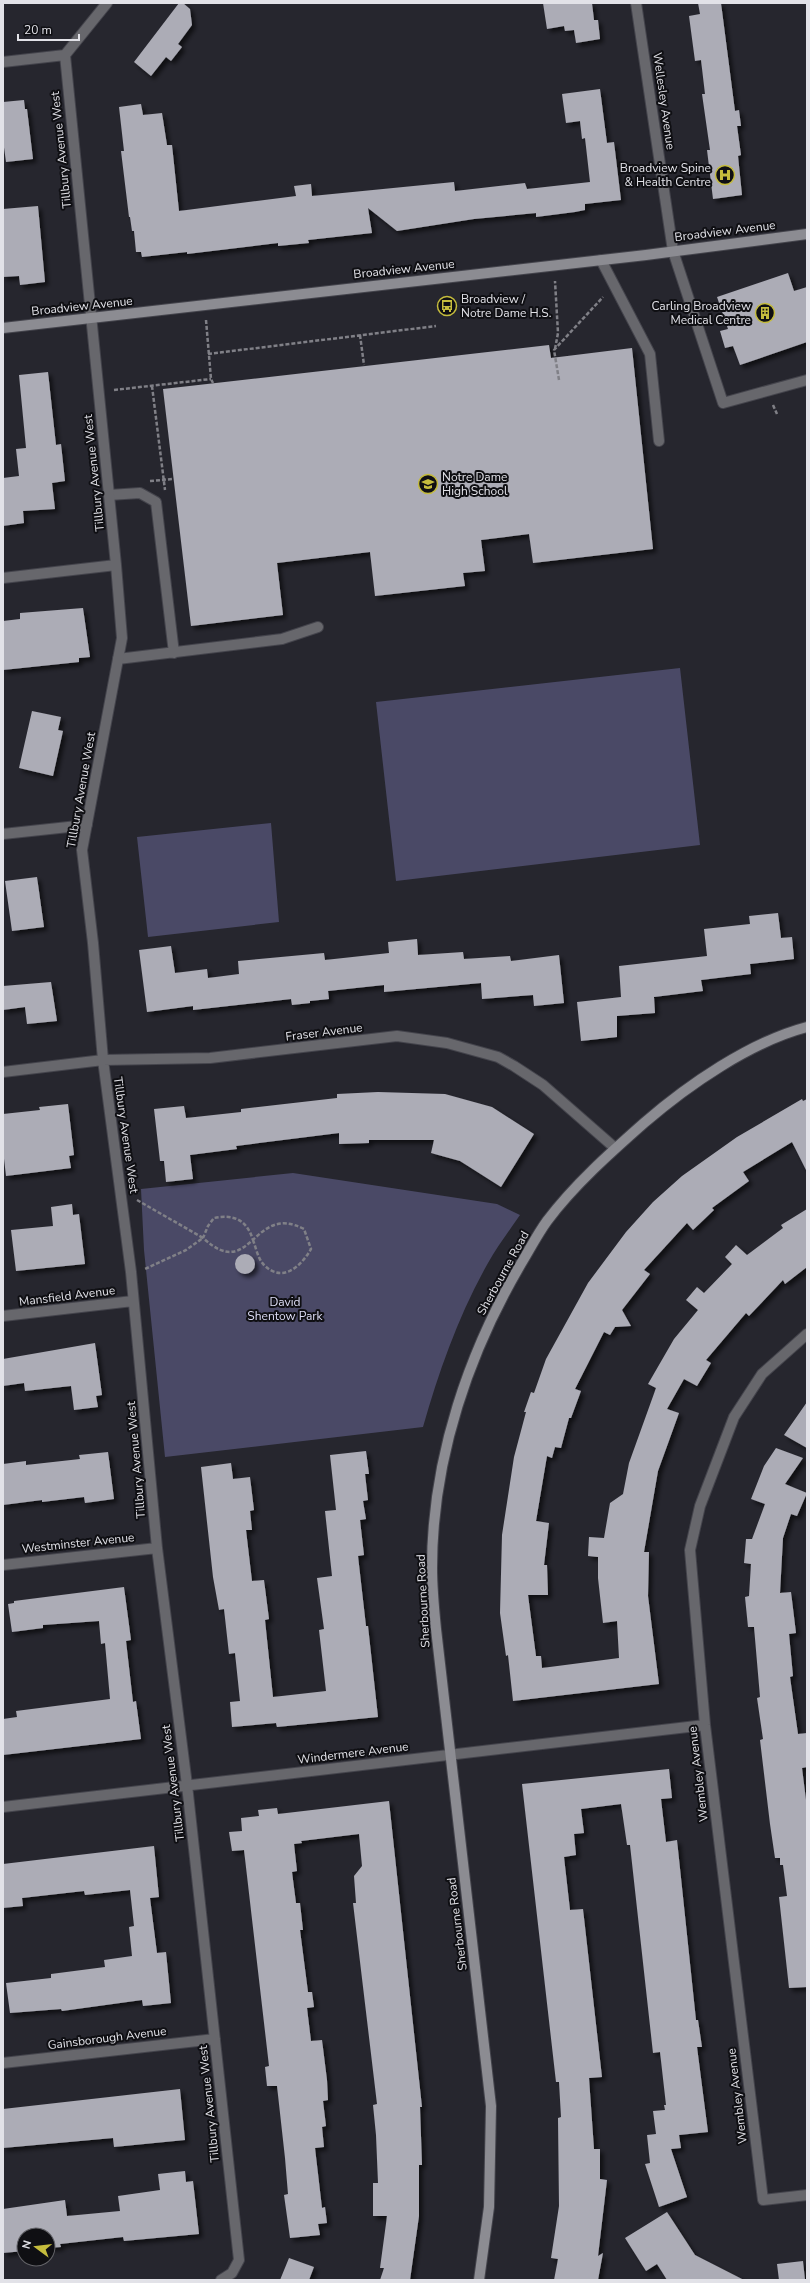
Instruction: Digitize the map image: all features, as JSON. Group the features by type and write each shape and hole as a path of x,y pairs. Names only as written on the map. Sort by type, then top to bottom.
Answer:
{"street":[{"path":"3,62 65,55 108,3"},
{"name":"Wellesley Avenue","path":"636,3 673,251 724,403 807,380"},
{"name":"Tillbury Avenue West","path":"65,55 122,638 82,850 93,943 103,1060 121,1191 130,1272 157,1548 187,1785 239,2260 232,2273 221,2280"},
{"name":"Broadview Avenue","path":"3,328 601,260 807,234"},
{"path":"601,260 650,354 659,441"},
{"path":"109,495 140,493 156,502 174,652"},
{"path":"3,578 116,565"},
{"path":"118,659 282,639 318,627"},
{"path":"3,834 87,825"},
{"name":"Sherbourne Road","path":"479,2280 489,2207 490,2106 436,1629 432,1568 435,1512 447,1448 459,1396 485,1332 498,1307 547,1221 577,1187 615,1148 664,1106 720,1066 787,1032 807,1027"},
{"name":"Fraser Avenue","path":"3,1072 103,1060 210,1058 397,1036 446,1043 498,1057 543,1085 615,1148"},
{"name":"Mansfield Avenue","path":"3,1316 133,1301"},
{"name":"Wembley Avenue","path":"807,1334 762,1374 734,1417 700,1506 690,1550 705,1725 762,2200 807,2195"},
{"name":"Westminster Avenue","path":"3,1565 157,1548"},
{"name":"Windermere Avenue","path":"3,1807 705,1725"},
{"name":"Gainsborough Avenue","path":"3,2063 215,2039"}],"path":[{"path":"555,265 558,333 554,350 559,380"},
{"path":"554,350 614,286"},
{"path":"204,305 208,354 211,379 213,383"},
{"path":"208,354 436,326"},
{"path":"360,335 364,365"},
{"path":"98,393 211,379"},
{"path":"152,386 164,481"},
{"path":"771,401 777,414"},
{"path":"121,1191 203,1238 215,1249 226,1253 246,1248 253,1240 258,1233 279,1223 292,1223 304,1229 311,1249 303,1263 290,1272 274,1272 264,1265 253,1240 249,1228 240,1221 228,1215 214,1218 208,1226 203,1238 186,1250 151,1267 130,1272"}],"green space":[{"path":"680,668 700,845 396,881 376,702"},
{"path":"271,823 279,922 148,937 137,837"},
{"name":"David Shentow Park","path":"293,1173 497,1204 520,1215 499,1245 468,1302 443,1364 423,1427 165,1457 144,1250 141,1189"}],"building":[{"path":"179,3 183,3 190,9 192,25 178,44 182,47 171,61 166,57 151,76 134,62"},
{"path":"543,3 592,3 594,20 598,20 600,39 576,43 574,30 565,31 564,26 547,29"},
{"path":"698,3 721,3 735,111 739,110 741,126 737,126 741,155 738,156 742,195 713,199 707,150 710,150 702,94 705,94 701,60 695,61 689,16 700,14"},
{"path":"600,89 607,143 614,142 621,200 585,204 585,210 575,212 536,217 536,213 474,219 397,231 368,208 372,233 308,240 309,243 278,246 278,243 187,254 187,252 142,257 141,252 136,252 134,231 132,231 129,217 121,151 124,151 119,107 141,104 143,115 162,113 167,145 172,145 179,211 296,196 294,186 311,184 312,196 454,182 455,191 525,183 527,189 590,182 585,138 582,139 580,121 566,123 562,94"},
{"path":"24,100 25,109 27,109 33,159 6,162 3,140 3,102"},
{"path":"38,206 45,282 20,285 19,276 3,277 3,209"},
{"name":"Carling Broadview Medical Centre","path":"788,273 794,291 807,287 807,342 740,365 733,346 725,348 720,331 728,329 717,297"},
{"path":"549,345 551,358 632,348 653,549 533,563 529,534 481,540 485,571 463,573 465,586 375,596 370,552 277,563 283,615 191,626 163,389"},
{"path":"48,372 56,445 61,444 65,481 52,483 55,509 23,511 24,523 3,526 3,478 19,476 16,449 26,448 19,375"},
{"path":"83,608 90,657 79,658 79,662 3,670 3,621 20,619 20,613"},
{"path":"32,711 61,717 58,730 63,731 53,776 19,768"},
{"path":"37,877 44,927 12,931 5,881"},
{"path":"778,913 781,938 792,937 794,959 750,964 751,974 701,980 703,991 654,997 655,1013 617,1016 617,1037 581,1041 577,1002 621,997 619,966 707,956 704,929 750,924 749,916"},
{"path":"417,939 418,955 463,952 464,959 510,956 511,961 559,955 564,1003 534,1006 533,995 482,999 481,983 384,992 384,985 328,991 329,999 310,1001 310,1003 292,1005 291,999 193,1010 193,1006 147,1012 139,950 171,946 175,973 207,969 208,978 239,974 238,961 324,953 325,960 389,953 388,942"},
{"path":"51,982 57,1021 27,1024 25,1007 3,1010 3,986"},
{"path":"378,1092 445,1094 492,1107 534,1134 501,1187 460,1161 431,1153 434,1140 369,1140 369,1143 339,1144 339,1133 236,1146 237,1149 190,1155 193,1179 166,1182 164,1161 160,1161 154,1109 184,1106 186,1118 241,1112 241,1109 337,1098 337,1094"},
{"path":"802,1099 803,1101 807,1099 807,1172 792,1142 743,1172 749,1181 712,1208 714,1210 693,1230 687,1223 644,1270 650,1274 622,1310 631,1326 615,1327 610,1335 604,1332 575,1389 581,1391 571,1418 569,1418 561,1448 555,1447 552,1458 547,1456 536,1521 549,1523 544,1565 547,1565 548,1595 528,1595 536,1656 541,1656 542,1668 619,1658 617,1621 603,1623 598,1578 598,1557 588,1556 589,1537 604,1538 610,1503 623,1494 629,1463 656,1388 648,1384 674,1339 698,1310 686,1300 697,1287 704,1293 732,1264 725,1257 736,1245 747,1255 783,1228 781,1225 807,1209 807,1267 785,1284 783,1280 749,1316 746,1313 706,1360 711,1363 697,1386 684,1379 667,1409 679,1413 658,1471 644,1552 649,1552 648,1596 659,1684 513,1701 508,1655 506,1656 500,1613 502,1535 514,1457 526,1412 524,1412 531,1392 534,1393 546,1359 588,1283 626,1232 653,1202 682,1176 737,1137"},
{"path":"68,1104 74,1155 69,1156 71,1168 6,1176 3,1150 3,1114 40,1110 39,1107"},
{"path":"72,1204 73,1215 79,1214 85,1264 16,1271 11,1230 53,1226 51,1207"},
{"path":"245,1254 252,1257 255,1264 252,1271 245,1274 238,1271 235,1264 238,1257"},
{"path":"95,1343 102,1395 96,1396 98,1407 74,1410 71,1386 25,1391 24,1383 3,1386 3,1359"},
{"path":"807,1402 807,1448 784,1435"},
{"path":"776,1448 803,1458 785,1484 807,1493 797,1516 791,1514 783,1538 780,1593 791,1592 796,1633 789,1634 793,1676 790,1677 798,1734 807,1733 807,1767 802,1768 807,1808 807,1987 789,1988 779,1897 787,1896 783,1865 780,1865 780,1858 775,1858 770,1824 760,1740 763,1739 757,1698 760,1697 754,1627 748,1627 745,1597 749,1596 751,1564 744,1563 746,1539 752,1539 765,1504 751,1499 764,1466"},
{"path":"366,1451 369,1474 365,1474 368,1500 363,1501 366,1519 360,1520 364,1555 358,1556 366,1626 368,1626 378,1717 277,1727 276,1723 232,1727 230,1702 240,1701 235,1653 229,1654 224,1609 219,1610 213,1577 201,1467 231,1463 233,1479 250,1477 254,1510 250,1511 252,1530 246,1530 252,1581 264,1580 269,1619 265,1620 273,1697 326,1691 319,1630 324,1629 317,1578 332,1576 325,1511 336,1510 330,1455"},
{"path":"108,1452 114,1499 85,1503 84,1497 3,1505 3,1464 26,1461 26,1465 80,1459 79,1455"},
{"path":"124,1587 131,1640 126,1641 133,1702 136,1701 141,1739 3,1755 3,1719 17,1717 16,1711 110,1699 105,1643 101,1644 99,1621 43,1625 43,1628 12,1632 8,1604 14,1603 14,1601"},
{"path":"669,1769 672,1798 661,1799 666,1842 677,1840 696,2020 698,2020 702,2047 697,2047 708,2132 679,2135 681,2148 671,2149 687,2197 659,2207 645,2164 650,2163 647,2135 656,2134 653,2111 665,2110 664,2105 666,2105 660,2052 653,2053 630,1845 627,1845 621,1804 581,1809 584,1833 574,1834 576,1855 564,1857 570,1910 583,1909 602,2077 589,2078 594,2149 600,2149 600,2179 607,2180 598,2256 603,2253 598,2280 554,2280 558,2259 551,2258 559,2206 558,2118 561,2117 559,2082 556,2082 522,1784"},
{"path":"389,1801 422,2107 420,2107 422,2165 419,2165 419,2216 410,2280 380,2280 384,2268 380,2268 387,2216 373,2216 373,2183 378,2183 373,2105 377,2104 353,1903 356,1903 354,1876 362,1866 359,1834 301,1841 302,1843 294,1844 297,1871 292,1872 296,1903 300,1903 303,1930 300,1930 308,1992 312,1992 314,2007 307,2008 311,2041 322,2040 327,2080 328,2100 323,2101 326,2126 322,2127 324,2147 315,2148 322,2208 325,2207 327,2223 318,2224 320,2235 290,2238 284,2195 288,2194 277,2086 267,2086 265,2067 269,2066 244,1850 232,1851 229,1832 242,1831 241,1818 259,1816 258,1810 277,1808 278,1814"},
{"path":"154,1846 159,1897 150,1898 157,1953 166,1952 171,2003 143,2006 142,2000 62,2011 61,2009 10,2013 6,1983 51,1978 51,1974 105,1967 104,1960 132,1956 129,1927 134,1926 130,1890 85,1895 84,1891 22,1898 23,1906 3,1908 3,1864"},
{"path":"180,2089 185,2140 114,2147 113,2138 3,2148 3,2109"},
{"path":"185,2171 186,2182 193,2181 199,2234 124,2241 123,2237 60,2244 61,2247 56,2247 56,2227 16,2227 16,2252 3,2253 3,2209 65,2200 67,2216 120,2211 118,2196 160,2190 158,2174"},
{"path":"667,2212 695,2255 744,2280 667,2280 657,2264 646,2271 625,2238"},
{"path":"289,2258 314,2267 309,2280 280,2280"},
{"path":"803,2261 805,2280 779,2280 777,2264"}],"place":[{"name":"Broadview Spine & Health Centre","path":"725,175"},
{"name":"Broadview / Notre Dame H.S.","path":"447,306"},
{"name":"Carling Broadview Medical Centre","path":"765,313"},
{"name":"Notre Dame High School","path":"428,484"}]}
